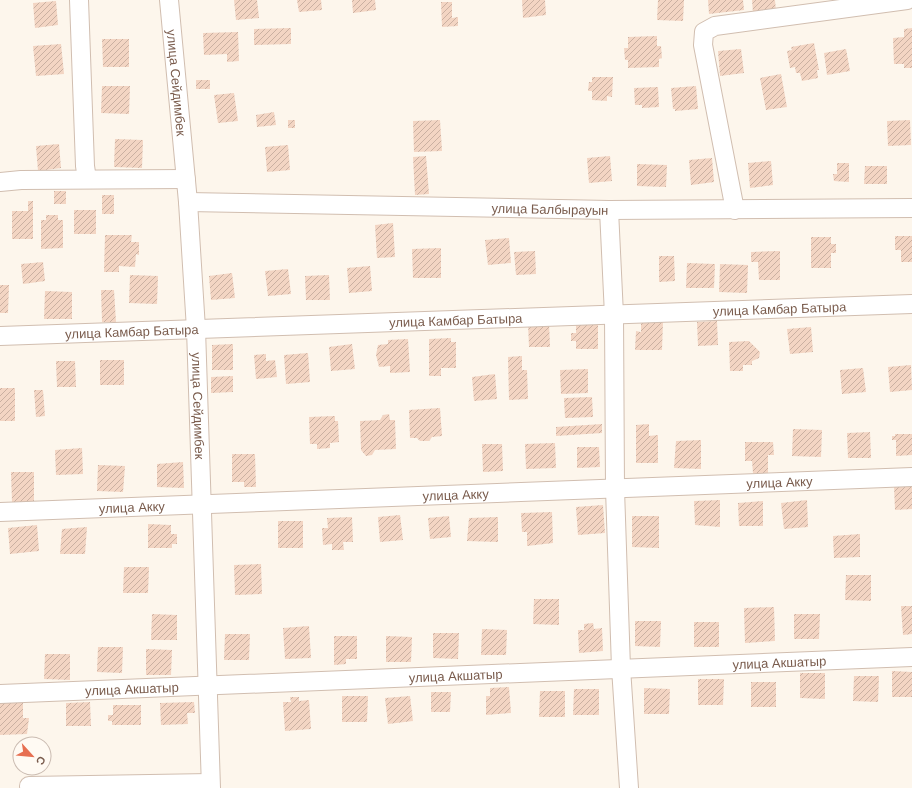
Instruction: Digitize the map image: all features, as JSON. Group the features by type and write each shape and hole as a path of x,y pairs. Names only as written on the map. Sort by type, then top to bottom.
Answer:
{"street":[{"path":"79,0 85,166 88,179"},
{"name":"улица Сейдимбек","path":"169,0 188,202 196,329 200,505 211,785"},
{"path":"735,210 703,45 704,32 715,26 907,0"},
{"path":"0,182 88,179 186,179"},
{"name":"улица Балбырауын","path":"188,202 609,210 912,208"},
{"path":"609,210 614,315 615,489 621,668 629,788"},
{"name":"улица Камбар Батыра","path":"0,336 912,304"},
{"name":"улица Акку","path":"0,512 912,478"},
{"name":"улица Акшатыр","path":"0,694 912,657"},
{"path":"29,786 211,785"}],"building":[{"path":"234,0 257,0 259,18 236,20"},
{"path":"297,0 321,0 322,10 299,12"},
{"path":"352,0 375,0 376,10 353,13"},
{"path":"522,0 545,0 546,15 523,18"},
{"path":"658,0 684,0 683,21 657,20"},
{"path":"708,0 743,0 744,10 709,14"},
{"path":"752,0 775,0 776,11 753,13"},
{"path":"56,1 58,25 35,28 33,3"},
{"path":"441,2 452,2 452,18 458,17 458,26 442,27"},
{"path":"291,28 291,44 254,45 254,29"},
{"path":"912,28 912,68 904,68 904,64 894,64 893,38 904,37 904,29"},
{"path":"238,32 239,61 227,62 227,54 204,55 203,33"},
{"path":"657,36 657,46 661,46 662,58 659,59 659,67 628,68 628,60 625,60 624,48 628,48 628,37"},
{"path":"102,39 129,39 129,67 103,67"},
{"path":"814,43 819,70 817,70 818,78 802,81 800,73 796,73 795,67 790,68 787,51 792,50 791,47"},
{"path":"61,44 64,74 36,76 33,46"},
{"path":"741,49 744,73 720,76 718,51"},
{"path":"846,49 850,71 827,75 824,53"},
{"path":"781,74 787,107 766,110 760,78"},
{"path":"592,77 613,77 612,97 607,96 607,101 592,100 592,91 588,91 589,82 592,82"},
{"path":"196,80 210,80 210,89 196,89"},
{"path":"102,86 130,86 129,114 101,113"},
{"path":"696,86 698,109 675,111 675,109 673,109 671,88"},
{"path":"658,87 659,107 642,108 642,105 635,105 634,88"},
{"path":"234,93 238,121 218,123 214,95"},
{"path":"274,112 276,125 257,127 256,115"},
{"path":"288,120 295,120 295,128 288,128"},
{"path":"440,120 442,151 414,152 413,121"},
{"path":"910,120 911,145 888,146 887,121"},
{"path":"115,139 143,140 142,168 114,167"},
{"path":"59,144 61,168 38,171 36,146"},
{"path":"288,145 290,170 267,172 265,147"},
{"path":"426,156 429,194 415,195 413,157"},
{"path":"610,156 612,181 589,183 587,158"},
{"path":"712,158 714,182 691,185 689,160"},
{"path":"771,161 773,185 750,188 748,163"},
{"path":"837,163 849,163 849,182 834,181 833,174 837,174"},
{"path":"637,164 667,165 666,187 637,186"},
{"path":"865,166 887,166 887,184 864,184"},
{"path":"54,191 66,191 66,204 54,204"},
{"path":"102,195 114,195 114,214 102,214"},
{"path":"28,201 33,201 33,239 12,239 12,211 28,211"},
{"path":"74,210 96,210 96,234 74,234"},
{"path":"46,215 58,215 58,220 63,220 63,248 41,249 41,220 46,220"},
{"path":"393,223 395,257 377,258 375,225"},
{"path":"105,235 132,235 131,242 139,242 139,255 136,254 135,267 119,266 119,272 104,272"},
{"path":"895,236 912,236 912,262 901,262 901,250 895,250"},
{"path":"811,237 831,237 831,244 836,244 836,253 831,253 831,268 811,268"},
{"path":"509,238 511,263 488,265 485,240"},
{"path":"441,248 441,278 413,278 412,249"},
{"path":"535,251 536,274 516,275 514,252"},
{"path":"780,251 780,280 759,280 758,262 751,262 751,252"},
{"path":"659,256 674,256 675,281 659,282"},
{"path":"43,262 45,281 23,284 21,264"},
{"path":"687,263 715,264 714,288 686,288"},
{"path":"720,264 748,265 747,293 719,292"},
{"path":"370,266 372,291 349,293 347,268"},
{"path":"288,269 291,294 268,296 265,271"},
{"path":"232,273 235,298 211,300 209,276"},
{"path":"130,275 158,276 157,304 129,303"},
{"path":"329,275 330,300 306,300 305,276"},
{"path":"0,285 9,285 8,313 0,313"},
{"path":"101,290 114,290 116,322 102,322"},
{"path":"45,291 72,292 72,319 44,319"},
{"path":"717,321 718,345 698,346 697,322"},
{"path":"549,322 550,347 529,347 528,323"},
{"path":"641,322 663,322 662,350 635,350 636,331 641,332"},
{"path":"598,323 598,349 576,349 576,341 571,341 571,333 576,333 576,324"},
{"path":"811,327 813,352 790,354 787,329"},
{"path":"451,338 451,342 456,342 456,368 441,368 441,376 429,376 429,339"},
{"path":"408,339 410,372 390,373 390,366 379,367 376,355 378,345 388,344 388,340"},
{"path":"749,341 760,352 759,358 752,361 752,365 743,365 743,371 730,371 729,342"},
{"path":"233,344 233,370 212,370 212,345"},
{"path":"352,344 355,369 331,371 329,347"},
{"path":"308,353 310,382 286,384 284,355"},
{"path":"266,354 266,361 275,360 277,377 256,379 254,355"},
{"path":"522,356 522,370 527,370 528,399 509,400 508,357"},
{"path":"100,360 124,360 124,385 100,385"},
{"path":"56,361 75,361 76,387 57,387"},
{"path":"911,365 912,390 890,392 888,367"},
{"path":"863,368 866,392 842,394 840,370"},
{"path":"588,369 588,393 561,394 560,370"},
{"path":"495,374 497,399 474,401 472,377"},
{"path":"233,376 233,392 211,393 211,377"},
{"path":"0,388 15,388 15,421 0,421"},
{"path":"34,390 43,390 45,416 36,417"},
{"path":"592,397 593,417 565,418 564,398"},
{"path":"440,408 442,436 432,437 429,441 420,441 417,438 410,438 409,410"},
{"path":"389,414 390,420 395,420 396,449 375,450 372,455 366,456 361,450 360,421 380,420 383,415"},
{"path":"335,416 335,421 338,421 339,442 330,443 330,448 317,449 317,444 310,444 309,417"},
{"path":"602,424 602,433 556,436 556,427"},
{"path":"649,424 649,436 658,435 658,463 636,463 636,425"},
{"path":"793,429 822,430 821,457 792,456"},
{"path":"870,432 871,458 848,458 847,433"},
{"path":"895,434 912,434 912,455 896,456 896,440 892,440 892,436 895,436"},
{"path":"701,440 701,469 674,468 676,441"},
{"path":"745,442 773,442 774,455 768,455 768,473 753,473 752,461 745,461"},
{"path":"555,443 556,468 526,469 525,444"},
{"path":"482,444 502,444 503,471 483,472"},
{"path":"577,447 599,447 600,467 577,468"},
{"path":"82,448 83,474 56,475 55,450"},
{"path":"232,454 255,454 256,487 244,487 244,482 232,482"},
{"path":"183,462 184,488 157,487 157,464"},
{"path":"98,465 125,466 123,492 97,491"},
{"path":"11,472 34,472 34,502 12,502"},
{"path":"912,485 912,509 895,510 894,486"},
{"path":"720,500 720,527 695,525 694,501"},
{"path":"807,500 808,527 784,529 781,503"},
{"path":"763,501 763,526 739,526 738,503"},
{"path":"603,505 605,533 578,535 576,507"},
{"path":"552,512 553,543 527,546 527,532 522,532 521,513"},
{"path":"400,515 403,540 380,542 378,517"},
{"path":"449,516 451,537 430,539 428,518"},
{"path":"632,516 659,516 659,548 632,547"},
{"path":"352,517 353,542 343,542 344,550 332,550 332,544 323,545 322,528 328,528 327,518"},
{"path":"498,517 498,542 467,541 469,518"},
{"path":"278,521 303,521 303,548 278,548"},
{"path":"148,524 171,525 171,534 177,534 177,544 172,544 172,548 148,548"},
{"path":"37,525 39,551 10,554 8,528"},
{"path":"87,527 85,554 60,554 62,529"},
{"path":"860,534 860,557 834,558 833,536"},
{"path":"261,564 262,594 235,595 234,565"},
{"path":"124,567 149,567 148,593 123,593"},
{"path":"846,575 871,575 871,601 845,600"},
{"path":"534,599 559,599 559,625 533,624"},
{"path":"901,606 912,606 912,634 903,635"},
{"path":"774,607 775,641 745,643 744,608"},
{"path":"152,614 177,615 177,640 151,640"},
{"path":"794,614 820,614 819,639 794,639"},
{"path":"635,621 661,621 660,647 635,646"},
{"path":"694,622 719,622 719,647 694,647"},
{"path":"593,623 594,629 602,628 603,651 579,653 578,630 584,630 584,624"},
{"path":"309,626 311,658 285,659 283,628"},
{"path":"482,629 507,630 506,655 481,655"},
{"path":"433,633 459,633 458,659 433,658"},
{"path":"225,634 250,634 249,660 224,660"},
{"path":"334,636 357,636 357,659 346,659 346,664 334,665"},
{"path":"386,636 412,637 411,662 386,662"},
{"path":"98,647 123,647 122,673 97,672"},
{"path":"146,649 172,650 171,675 146,675"},
{"path":"45,654 70,654 70,680 44,679"},
{"path":"892,671 912,672 912,697 892,697"},
{"path":"800,673 825,673 825,699 800,698"},
{"path":"854,676 879,676 878,702 853,701"},
{"path":"698,679 724,679 723,705 698,705"},
{"path":"751,682 776,682 776,707 751,707"},
{"path":"509,687 511,713 486,715 486,696 490,696 490,688"},
{"path":"644,688 670,689 669,714 644,714"},
{"path":"574,689 599,689 599,715 573,715"},
{"path":"540,691 565,691 565,717 539,717"},
{"path":"431,692 451,692 450,712 431,712"},
{"path":"342,696 368,696 367,722 342,722"},
{"path":"410,696 413,721 388,724 385,698"},
{"path":"290,697 299,697 299,701 309,700 311,729 285,731 283,702 291,702"},
{"path":"90,702 91,726 66,726 66,703"},
{"path":"194,702 195,713 187,713 188,724 161,725 160,703"},
{"path":"0,703 23,703 23,718 29,718 27,734 0,735"},
{"path":"113,705 141,705 141,725 112,725 112,721 108,721 108,715 113,715"}]}
